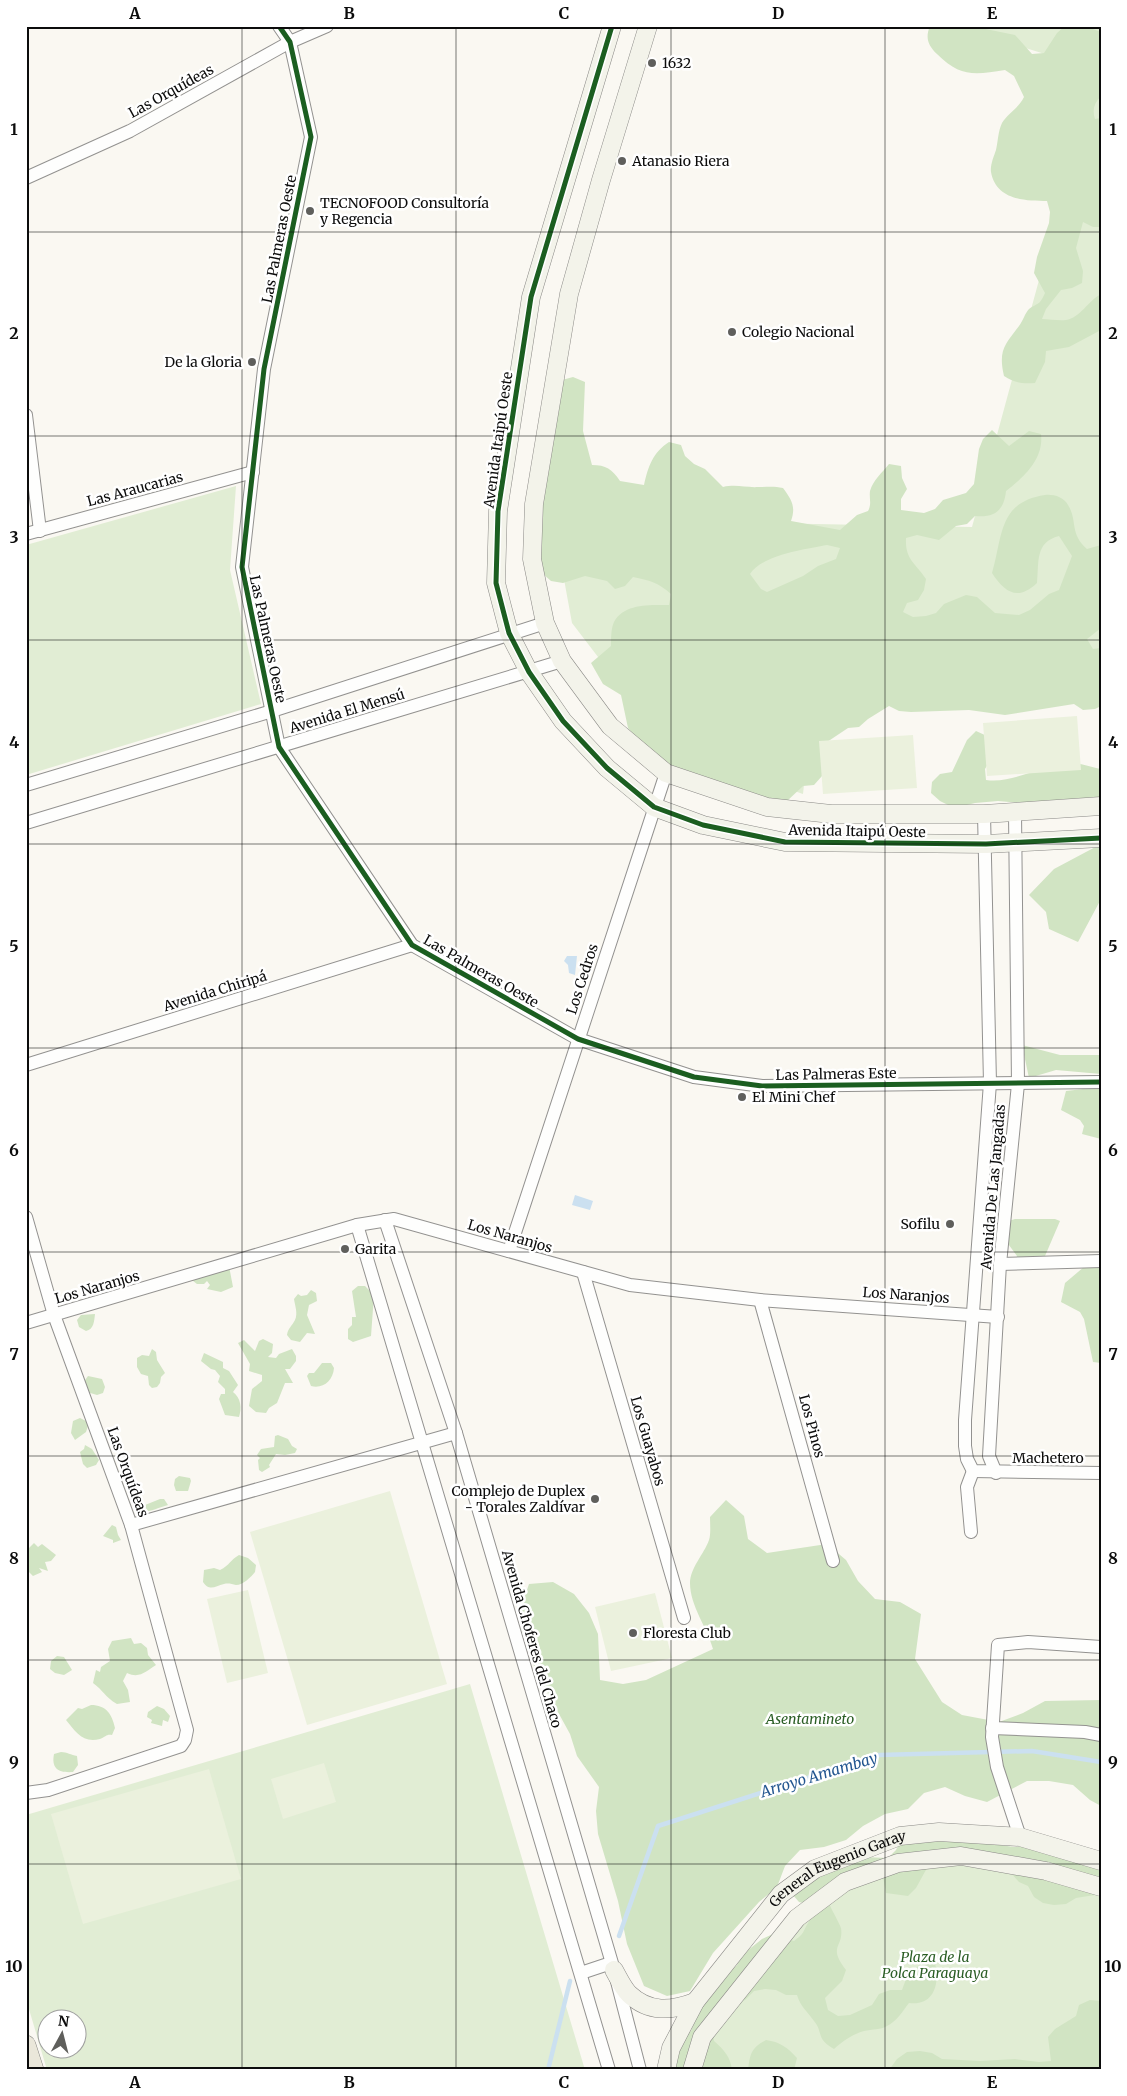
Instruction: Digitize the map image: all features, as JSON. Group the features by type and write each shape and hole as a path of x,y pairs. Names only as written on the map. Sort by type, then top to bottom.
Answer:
{"main road":[{"path":"26,2045 34,2070"}],"street":[{"name":"Las Palmeras Oeste","path":"279,26 290,42 311,137 264,370 242,567 279,747 412,945 578,1039"},
{"name":"Las Orquídeas","path":"26,178 130,131 290,42 327,26"},
{"name":"Avenida Itaipú Oeste","path":"612,26 531,296 498,511 496,583 509,633 529,672 563,721 608,768 654,807 703,825 785,842 986,844 1101,838"},
{"name":"Avenida Itaipú Oeste","path":"648,26 600,180 569,294 534,504 532,559 545,623 562,661 610,726 666,773 767,807 831,814 984,814 1101,806"},
{"path":"26,415 40,531"},
{"name":"Las Araucarias","path":"26,534 253,472"},
{"name":"Avenida El Mensú","path":"26,785 272,711 509,633 545,623"},
{"name":"Avenida El Mensú","path":"26,823 562,661"},
{"name":"Los Cedros","path":"509,1251 666,773"},
{"name":"Avenida De Las Jangadas","path":"996,1473 989,1456 1000,1264 1018,1084 1015,813"},
{"name":"Avenida De Las Jangadas","path":"973,1471 967,1459 965,1446 972,1314 990,1083 984,814"},
{"name":"Avenida Chiripá","path":"26,1065 412,945"},
{"name":"Las Palmeras Este","path":"578,1039 694,1077 762,1086 1101,1082"},
{"name":"Las Orquídeas","path":"26,1218 54,1315 131,1525 186,1718 187,1730 185,1740 181,1746 48,1790 26,1793"},
{"name":"Los Naranjos","path":"26,1323 357,1225 385,1220 403,1220 630,1285 760,1300 998,1316"},
{"name":"Avenida Choferes del Chaco","path":"385,1220 456,1433 613,1967 640,2070"},
{"path":"357,1225 609,2070"},
{"path":"1000,1264 1101,1261"},
{"name":"Los Guayabos","path":"583,1272 684,1618"},
{"name":"Los Pinos","path":"760,1300 833,1562"},
{"path":"131,1525 456,1433"},
{"path":"971,1532 967,1487 973,1471"},
{"name":"Machetero","path":"973,1471 996,1473 1101,1473"},
{"path":"1020,1837 997,1766 992,1733 998,1645 1028,1642 1101,1647"},
{"path":"992,1733 1085,1732 1101,1735"},
{"name":"General Eugenio Garay","path":"666,2070 671,2048 695,2002 782,1894 815,1868 900,1836 939,1832 1020,1837 1101,1861"},
{"name":"General Eugenio Garay","path":"692,2070 702,2037 797,1918 844,1882 898,1863 960,1856 1046,1870 1101,1887"},
{"path":"581,1973 613,1967 628,1993 644,2005 662,2009 676,2009 695,2002"}],"green space":[{"path":"930,26 971,26 1015,35 1032,54 1044,53 1057,33 1065,26 1090,28 1101,32 1101,96 1095,104 1094,113 1095,119 1101,118 1101,227 1093,227 1083,222 1076,248 1083,271 1082,283 1072,288 1061,290 1046,309 1042,319 1071,319 1101,294 1101,330 1069,347 1046,351 1045,362 1035,383 1019,382 1004,376 1002,354 1029,309 1040,302 1045,293 1034,273 1037,257 1049,223 1050,212 1047,201 1021,199 1005,193 994,181 991,172 1002,123 1024,97 1014,76 1005,70 985,73 968,72 953,67 945,61 934,51 930,44 928,34"},
{"path":"955,26 1101,26 1101,683 812,713 803,794 667,747 572,623 553,519 972,527 1096,70"},
{"path":"573,377 585,382 583,431 592,465 608,468 620,481 644,485 647,472 655,455 669,442 681,445 685,456 694,464 705,469 723,487 783,488 792,504 791,521 840,530 857,515 868,511 871,487 889,464 901,466 902,478 907,489 901,499 901,510 924,513 935,509 943,500 966,493 974,484 979,449 983,439 992,430 1009,446 1029,431 1041,434 1041,443 1036,459 1026,473 1006,491 1003,504 997,512 988,516 975,516 967,524 956,526 939,540 917,535 906,538 909,556 926,579 924,590 918,600 907,603 903,612 913,617 926,616 936,613 944,604 966,595 977,597 995,613 1019,615 1030,610 1049,594 1059,590 1072,556 1059,536 1051,539 1042,548 1037,583 1030,589 1018,593 1007,590 992,573 1001,534 1010,513 1018,505 1030,499 1045,495 1061,498 1066,502 1071,511 1081,543 1087,549 1101,545 1101,628 1087,639 1093,649 1101,648 1101,706 1095,709 1083,710 1074,704 1005,715 969,710 911,712 899,711 889,706 859,727 848,728 827,742 822,776 814,785 803,786 786,802 777,806 668,776 628,728 621,695 603,684 591,663 611,646 612,627 618,616 624,611 638,606 669,605 671,594 654,582 633,577 625,586 615,589 607,581 585,576 563,583 551,581 542,573 535,485 562,380","holes":["827,545 840,548 836,559 767,592 761,589 750,574 764,562 785,554"]},
{"path":"236,486 230,570 261,704 26,775 26,545"},
{"path":"1077,716 1081,770 987,776 983,723"},
{"path":"976,731 987,736 991,759 985,769 986,780 1018,777 1059,764 1078,764 1101,769 1101,801 1033,804 998,801 950,806 940,801 931,793 932,782 940,774 952,772 967,740"},
{"path":"913,735 917,788 823,794 819,741"},
{"path":"1101,844 1101,899 1078,942 1049,929 1046,912 1029,895 1054,869"},
{"path":"1022,1045 1060,1055 1101,1055 1101,1074 1056,1070 1029,1078"},
{"path":"1101,1089 1101,1139 1082,1134 1084,1126 1080,1120 1061,1110 1066,1091"},
{"path":"1015,1219 1055,1219 1060,1221 1042,1263 1014,1264 1017,1256 1006,1241 1005,1222"},
{"path":"1091,1261 1101,1261 1101,1363 1093,1362 1084,1319 1080,1312 1061,1302 1065,1283"},
{"path":"229,1266 233,1287 221,1292 207,1289 210,1285 207,1281 204,1284 197,1284 188,1277"},
{"path":"358,1286 365,1286 374,1295 371,1336 353,1342 348,1339 348,1329 352,1325 352,1317 356,1317 352,1291"},
{"path":"311,1290 316,1293 317,1301 309,1305 307,1315 315,1334 307,1333 300,1342 291,1340 287,1335 296,1317 294,1299 298,1294 301,1296 307,1295"},
{"path":"95,1314 91,1329 86,1331 79,1327 77,1320 81,1315"},
{"path":"263,1339 273,1344 272,1353 268,1357 276,1358 279,1354 292,1349 296,1356 296,1361 290,1369 285,1369 293,1383 285,1383 277,1403 269,1408 266,1413 256,1412 249,1406 252,1389 262,1381 262,1375 249,1371 250,1364 238,1343 244,1340 255,1351 259,1341"},
{"path":"152,1349 156,1352 157,1360 165,1373 157,1387 152,1388 149,1385 148,1376 141,1374 137,1367 137,1358 142,1355 149,1356"},
{"path":"204,1353 223,1362 223,1368 229,1371 238,1385 233,1392 238,1397 240,1403 239,1417 225,1415 219,1399 221,1394 225,1394 225,1389 218,1382 220,1376 215,1370 201,1361"},
{"path":"322,1363 331,1363 334,1368 332,1377 323,1385 311,1386 307,1376 309,1373 314,1373"},
{"path":"88,1376 102,1379 105,1387 103,1393 97,1395 87,1392 83,1383"},
{"path":"80,1418 86,1421 88,1426 86,1432 75,1440 71,1433 73,1421"},
{"path":"278,1435 288,1439 292,1446 297,1449 295,1453 276,1454 269,1465 270,1467 262,1472 259,1470 258,1460 260,1458 257,1455 261,1449 274,1447 275,1436"},
{"path":"85,1445 92,1449 99,1460 96,1465 87,1468 83,1464 80,1452 84,1449"},
{"path":"179,1476 190,1478 188,1491 176,1491 175,1479"},
{"path":"390,1491 447,1684 307,1725 250,1532"},
{"path":"164,1499 168,1505 142,1512 134,1510 139,1504 145,1505"},
{"name":"Asentamineto","path":"726,1500 744,1516 748,1539 767,1553 827,1544 846,1560 858,1581 875,1599 900,1602 921,1614 915,1659 942,1702 962,1715 999,1722 1023,1713 1045,1701 1101,1700 1101,1806 1090,1800 1073,1785 1049,1781 1027,1781 987,1802 965,1796 945,1787 924,1793 908,1809 885,1814 863,1826 846,1840 824,1847 800,1850 785,1866 777,1887 759,1902 713,1953 690,1991 667,1996 644,1986 627,1944 618,1901 598,1834 596,1811 599,1787 577,1756 570,1734 536,1672 521,1628 522,1605 529,1584 553,1582 574,1594 589,1613 598,1634 600,1680 623,1684 646,1680 713,1649 693,1600 690,1583 692,1572 709,1540 710,1517"},
{"path":"112,1525 116,1527 121,1540 113,1543 113,1540 103,1536"},
{"path":"34,1543 38,1547 42,1544 56,1555 51,1561 45,1562 48,1571 39,1568 42,1572 33,1576 26,1569 26,1551"},
{"path":"239,1555 248,1558 256,1565 255,1572 247,1580 239,1585 226,1584 213,1588 208,1587 203,1582 204,1570 214,1568 220,1570"},
{"path":"248,1590 268,1673 227,1683 207,1599"},
{"name":"Floresta Club","path":"655,1593 672,1658 611,1671 595,1607"},
{"path":"131,1638 134,1644 141,1643 147,1648 148,1655 156,1665 139,1675 127,1673 123,1681 128,1690 130,1702 117,1704 93,1683 96,1670 100,1672 101,1667 110,1661 108,1649 112,1641"},
{"path":"57,1656 64,1657 72,1670 64,1675 55,1673 50,1669 51,1661"},
{"path":"470,1684 585,2070 47,2070 43,2058 88,2058 88,2008 38,2008 38,2040 26,1999 26,1815"},
{"path":"96,1705 108,1711 115,1728 112,1735 89,1740 80,1736 66,1720 78,1708 82,1709"},
{"path":"157,1706 164,1709 170,1716 168,1722 163,1720 162,1726 151,1723 152,1720 147,1717 148,1712"},
{"path":"61,1752 77,1756 78,1765 73,1772 60,1771 55,1767 54,1754"},
{"path":"324,1763 336,1802 283,1819 271,1779"},
{"path":"209,1769 241,1879 83,1924 51,1814"},
{"path":"901,1840 966,1840 1014,1847 1028,1846 1101,1863 1101,1894 1076,1898 1066,1904 1054,1905 1043,1903 1034,1897 1028,1886 1019,1882 1003,1864 970,1861 958,1866 948,1862 927,1868 916,1888 908,1896 886,1893 882,1871 811,1905 799,1902 792,1894 804,1871 863,1857 888,1858 896,1850"},
{"name":"Plaza de la Polca Paraguaya","path":"919,1860 1054,1874 1101,1888 1101,2070 698,2070 700,2049 820,1901"},
{"path":"829,1903 841,1928 837,1951 840,1962 846,1970 842,1981 825,1998 828,2010 838,2016 850,2015 872,2005 879,1994 890,1990 902,1990 906,1979 922,1962 935,1963 936,1986 930,1997 918,2003 909,2003 891,2024 856,2034 834,2049 824,2042 817,2025 797,1995 786,1995 776,1990 754,1991 745,2000 723,2008 712,2029 714,2041 726,2054 732,2070 673,2070 682,2039 691,2031 699,2010 720,1981 737,1965 742,1955 762,1939 773,1934 794,1941 802,1934 812,1917"},
{"path":"1090,2000 1101,2001 1101,2070 889,2070 897,2059 907,2052 920,2051 932,2053 942,2059 1051,2061 1048,2037 1055,2029 1076,2016 1079,2005"},
{"path":"766,2040 783,2046 797,2058 794,2070 748,2070 752,2052"}],"water":[{"path":"567,956 577,956 575,975 569,973 568,965 564,961"},
{"path":"575,1195 593,1201 590,1210 572,1205"}],"waterway":[{"name":"Arroyo Amambay","path":"619,1936 658,1826 879,1755 1032,1751 1101,1762"},
{"name":"Arroyo Amambay","path":"548,2070 570,1981"}],"cycle path":[{"path":"279,26 290,42 311,137 264,369 242,567 279,747 412,945 578,1039 694,1077 762,1086 1101,1082"},
{"path":"612,26 531,297 498,511 496,583 509,633 529,672 563,721 607,768 654,807 703,825 785,842 986,844 1101,838"}],"place":[{"name":"1632","path":"652,63"},
{"name":"Atanasio Riera","path":"622,161"},
{"name":"TECNOFOOD Consultoría y Regencia","path":"310,211"},
{"name":"Colegio Nacional","path":"732,332"},
{"name":"De la Gloria","path":"252,362"},
{"name":"El Mini Chef","path":"742,1097"},
{"name":"Sofilu","path":"950,1224"},
{"name":"Garita","path":"345,1249"},
{"name":"Complejo de Duplex - Torales Zaldívar","path":"595,1499"},
{"name":"Floresta Club","path":"633,1633"}]}
